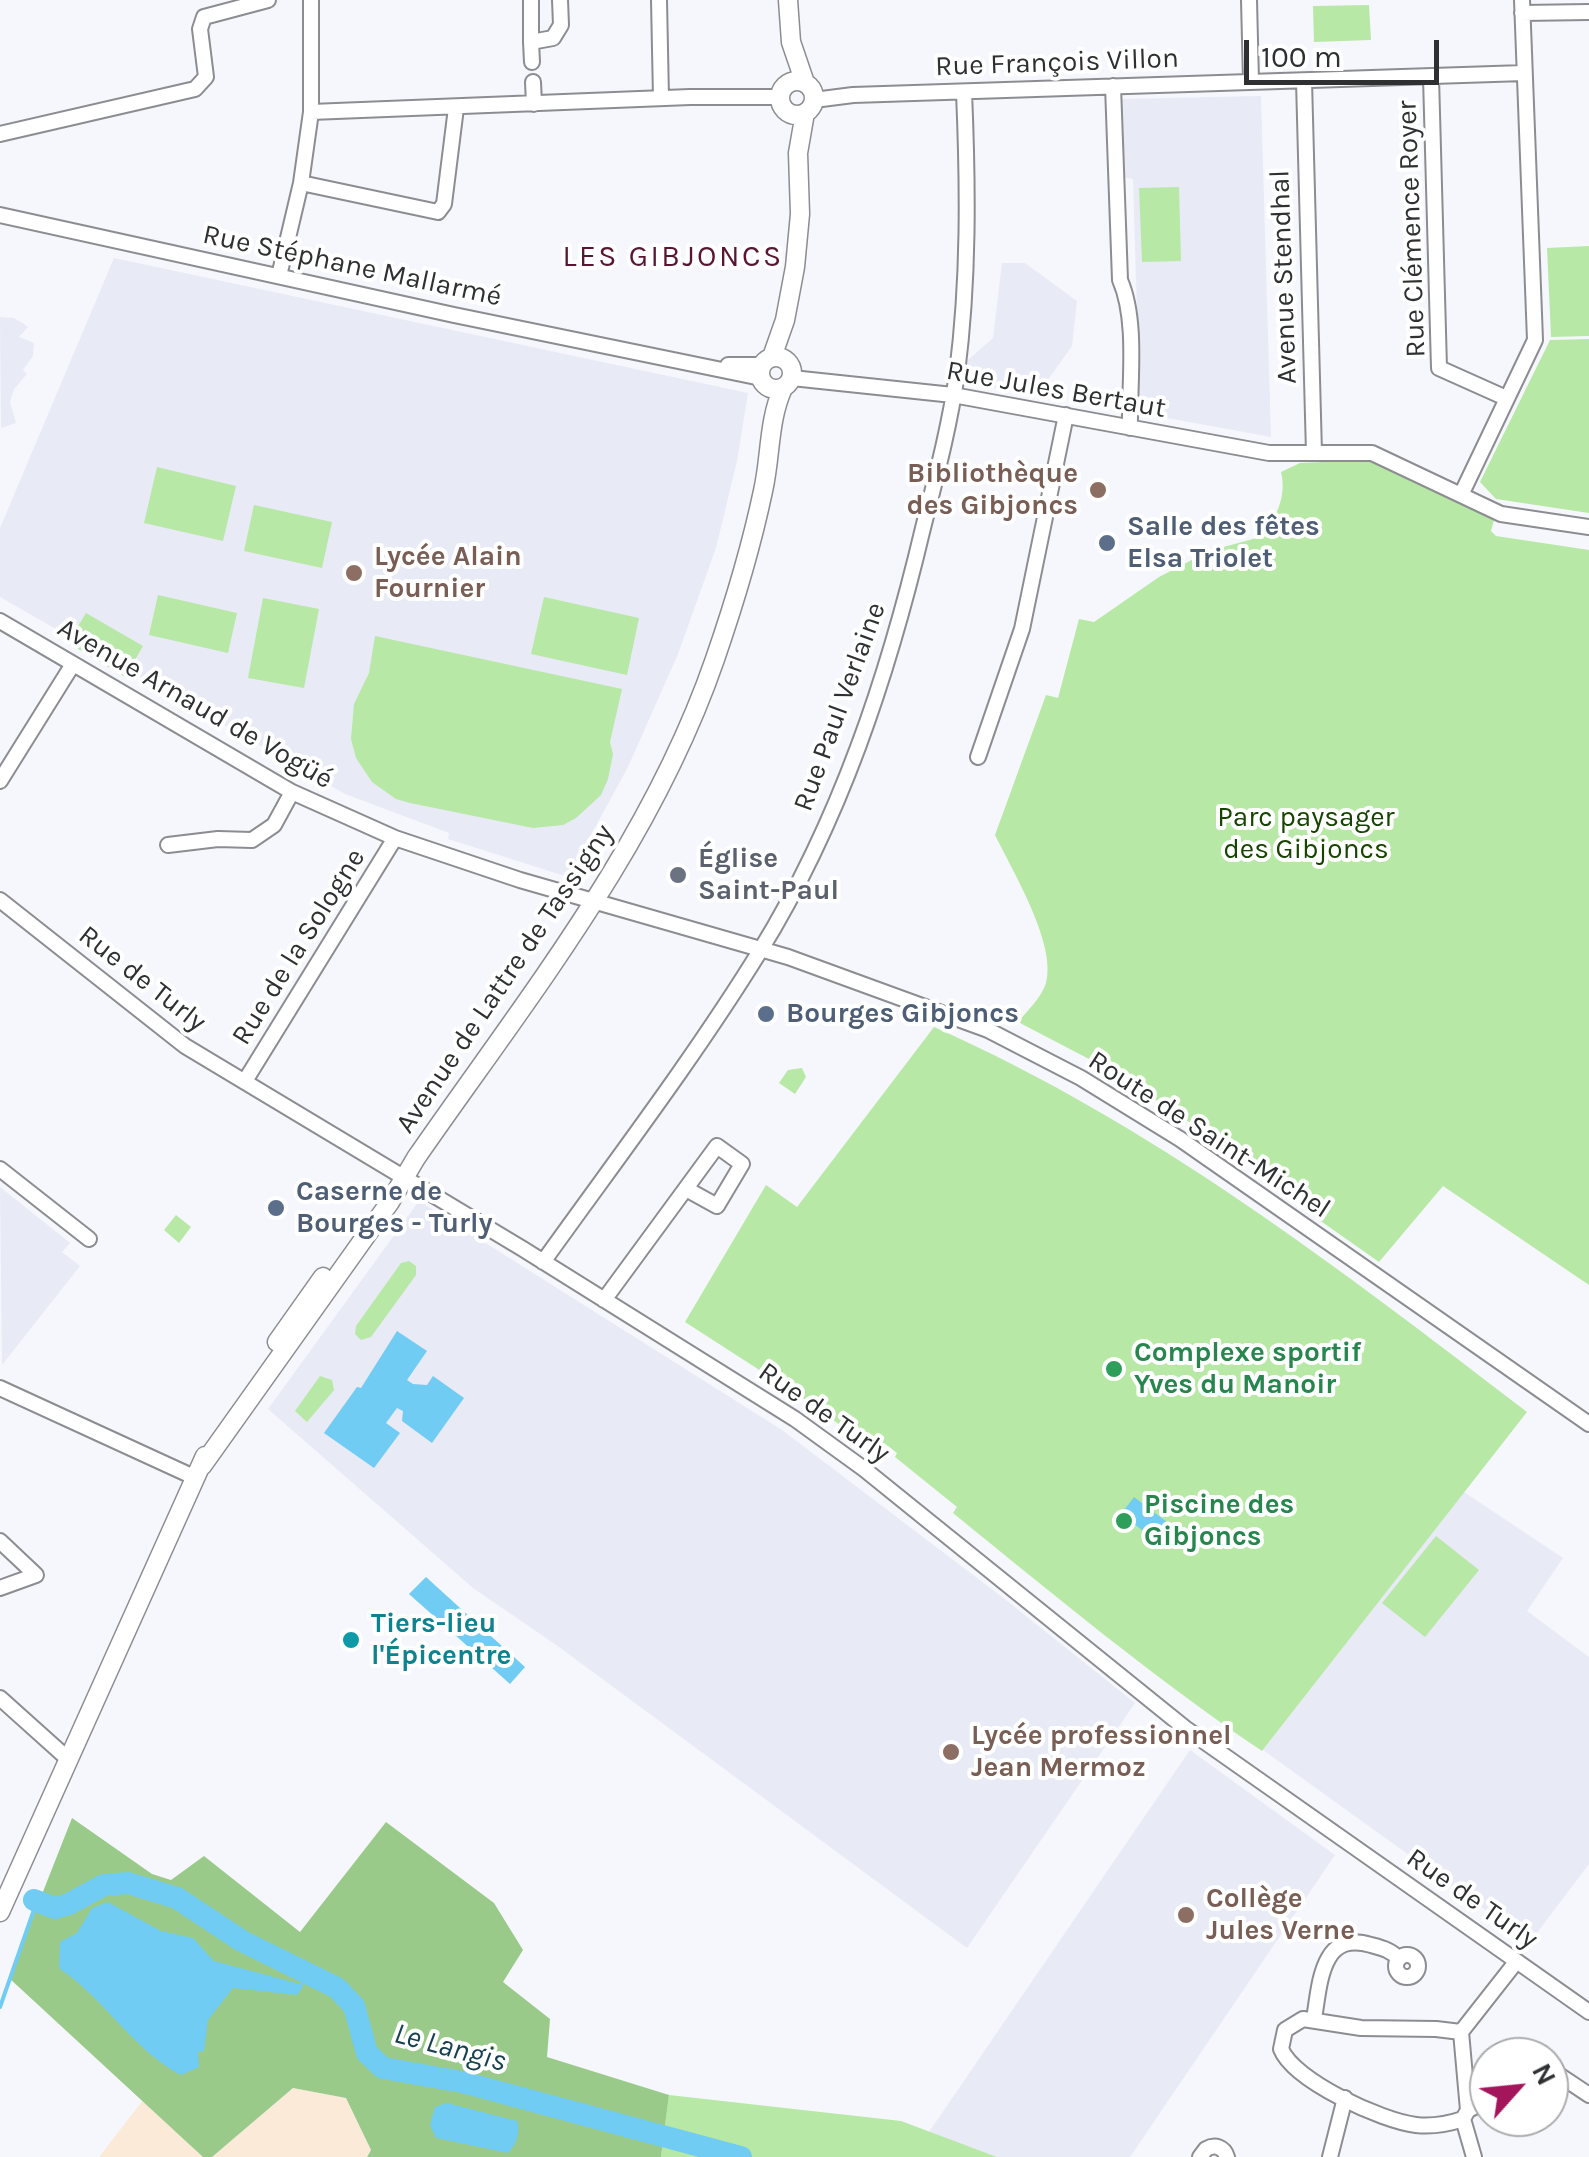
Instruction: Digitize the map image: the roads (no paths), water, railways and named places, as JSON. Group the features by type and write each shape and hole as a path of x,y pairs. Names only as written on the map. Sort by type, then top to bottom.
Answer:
{"main road":[{"name":"Avenue de Lattre de Tassigny","path":"6,1897 199,1472 596,900 666,780 714,661 764,487 800,214 788,0"}],"street":[{"path":"0,134 195,89 206,77 200,28 204,18 268,0"},
{"path":"279,276 301,183 311,112 312,0"},
{"path":"530,0 532,62"},
{"path":"531,42 553,38 561,25 560,0"},
{"path":"658,0 662,98"},
{"path":"1249,0 1251,81"},
{"path":"1461,495 1536,340 1522,6 1589,12"},
{"name":"Rue François Villon","path":"311,112 1524,73"},
{"name":"Rue Clémence Royer","path":"1431,78 1439,368 1506,398"},
{"name":"Avenue Stendhal","path":"1304,81 1314,454"},
{"path":"533,82 534,104"},
{"path":"1113,86 1120,280 1128,296 1129,316 1130,428"},
{"name":"Rue Paul Verlaine","path":"543,1262 762,948 839,797 888,667 937,473 961,336 968,201 964,92"},
{"path":"301,183 432,214 438,212 444,204 456,108"},
{"name":"Rue Stéphane Mallarmé","path":"0,215 693,364 780,374"},
{"name":"Rue Jules Bertaut","path":"780,374 952,396 1295,456 1314,454"},
{"path":"978,757 1022,629 1066,415"},
{"path":"1314,454 1372,454 1501,514 1589,527"},
{"name":"Avenue Arnaud de Vogüé","path":"0,621 292,792 395,838 520,880 596,900"},
{"path":"0,782 73,664"},
{"path":"168,845 218,839 252,840 274,825 292,792"},
{"name":"Rue de la Sologne","path":"246,1082 395,838"},
{"name":"Rue de Turly","path":"0,900 182,1043 794,1418 864,1469 1185,1728 1589,2012"},
{"name":"Route de Saint-Michel","path":"596,900 762,948 988,1030 1081,1078 1180,1139 1589,1424"},
{"path":"0,1169 89,1239"},
{"path":"604,1300 688,1190"},
{"path":"0,1388 199,1472"},
{"path":"0,1541 39,1581 0,1588"},
{"path":"0,1698 68,1759"},
{"path":"1314,2019 1328,1956 1336,1946 1349,1941 1364,1942 1390,1951 1399,1959"},
{"path":"1474,2157 1466,2114 1460,2032 1516,1962"},
{"path":"1460,2032 1436,2028 1361,2028 1314,2019 1296,2020 1284,2030 1281,2042 1284,2056 1295,2068 1376,2114 1416,2125 1446,2124 1469,2112"},
{"path":"1330,2157 1345,2098"},
{"path":"1200,2157 1214,2146 1228,2157"}],"water":[{"path":"397,1331 427,1351 407,1380 427,1385 433,1376 464,1398 432,1443 402,1421 403,1411 397,1408 386,1423 400,1433 374,1468 324,1433 357,1387 361,1388"},
{"path":"1134,1497 1172,1526 1159,1543 1121,1514"},
{"path":"426,1577 525,1667 510,1684 409,1594"},
{"path":"108,1902 161,1931 193,1938 214,1961 304,1985 297,1995 233,1988 208,2020 204,2051 198,2052 199,2067 181,2075 148,2052 59,1968 60,1942 77,1933 92,1908"},
{"path":"447,2103 517,2121 518,2134 508,2153 436,2138 430,2125 435,2107"}],"waterway":[{"name":"Le Langis","path":"34,1900 55,1908 104,1885 128,1883 177,1898 242,1941 337,1988 354,2006 367,2053 383,2068 462,2082 741,2157"},
{"path":"0,2007 37,1901"}],"place":[{"name":"Bibliothèque des Gibjoncs","path":"1098,490"},
{"name":"Salle des fêtes Elsa Triolet","path":"1107,543"},
{"name":"Lycée Alain Fournier","path":"354,573"},
{"name":"Église Saint-Paul","path":"678,875"},
{"name":"Bourges Gibjoncs","path":"766,1014"},
{"name":"Caserne de Bourges - Turly","path":"276,1208"},
{"name":"Complexe sportif Yves du Manoir","path":"1114,1369"},
{"name":"Piscine des Gibjoncs","path":"1124,1521"},
{"name":"Tiers-lieu l'Épicentre","path":"351,1640"},
{"name":"Lycée professionnel Jean Mermoz","path":"951,1752"},
{"name":"Collège Jules Verne","path":"1186,1915"}],"district":[{"name":"LES GIBJONCS","path":"673,257"}],"park label":[{"name":"Parc paysager des Gibjoncs","path":"1306,834"}]}
